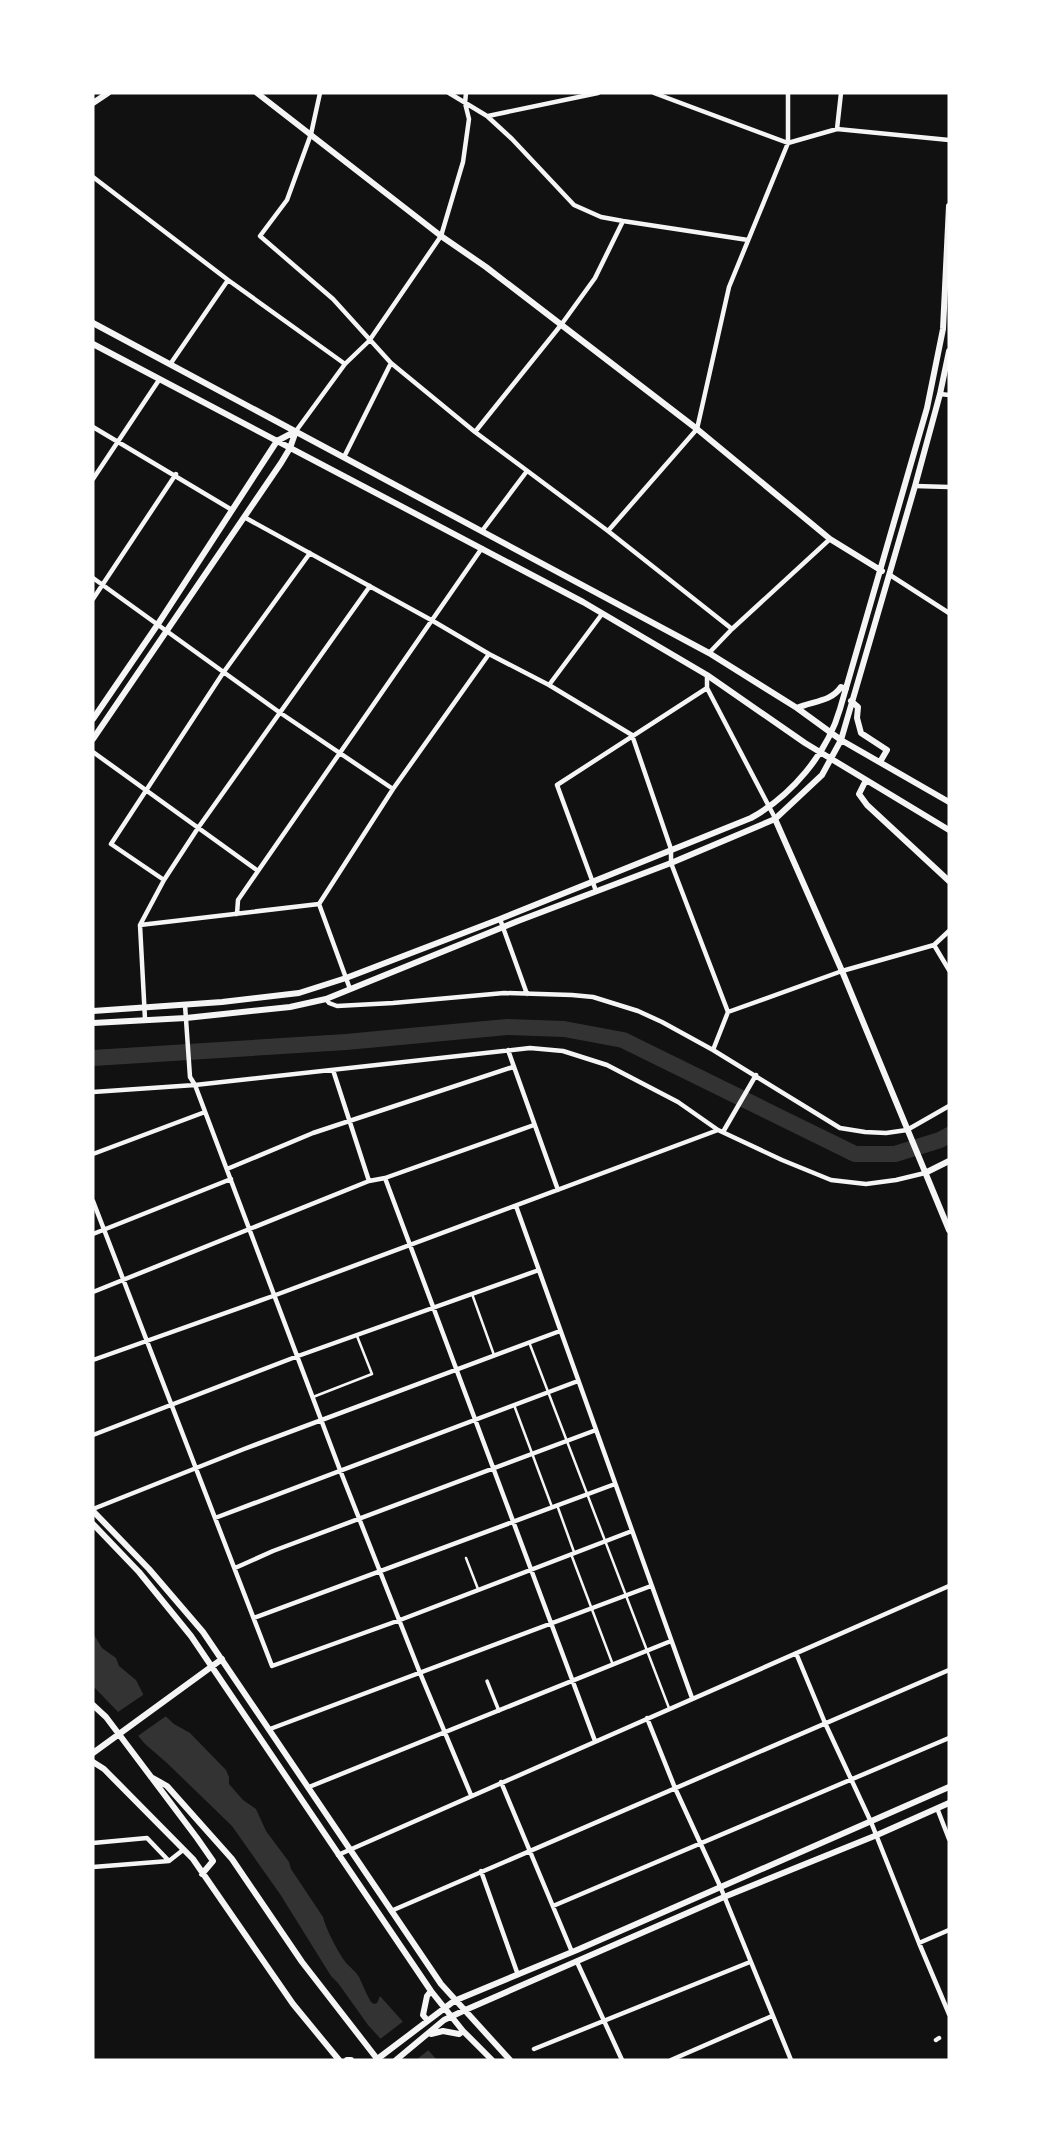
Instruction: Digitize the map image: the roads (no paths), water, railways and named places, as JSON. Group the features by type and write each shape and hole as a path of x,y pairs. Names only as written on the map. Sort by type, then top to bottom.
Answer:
{"street":[{"path":"93,103 108,93"},
{"path":"257,93 697,429 830,539 949,613"},
{"path":"320,93 311,134 287,200 260,236 333,299 391,363 475,432 608,531 732,629"},
{"path":"449,93 487,116 574,205 601,217 748,240"},
{"path":"93,739 290,448 296,431 345,364 369,341 441,236 463,162 469,119 465,103 466,93"},
{"path":"487,116 598,93"},
{"path":"654,93 788,143 837,129 949,140"},
{"path":"608,531 697,429 729,287 788,143 788,93"},
{"path":"837,129 841,93"},
{"path":"93,177 228,280 345,364"},
{"path":"93,1011 299,993 346,978 500,919 770,808 793,786 820,752 837,721 927,408 943,329 949,206"},
{"path":"475,432 595,278 623,221"},
{"path":"171,363 228,280"},
{"path":"93,323 709,653 797,708 831,734 949,802"},
{"path":"93,344 602,614 707,675 820,752 949,830"},
{"path":"93,1023 145,1019 186,1021 290,1007 326,999 671,863 775,819 822,775 841,740 915,486 949,354"},
{"path":"344,457 391,363"},
{"path":"93,479 159,380"},
{"path":"940,394 949,395"},
{"path":"93,427 233,510"},
{"path":"93,719 277,441 296,431"},
{"path":"482,531 527,471"},
{"path":"93,599 176,474"},
{"path":"915,486 949,486"},
{"path":"244,517 549,685 632,736 671,849 671,863 728,1012 713,1050"},
{"path":"709,653 830,539"},
{"path":"237,914 238,900 482,548"},
{"path":"164,880 111,844 223,673 310,553"},
{"path":"93,578 223,673 393,789"},
{"path":"145,1019 140,925 164,880 198,828 370,586"},
{"path":"549,685 602,614"},
{"path":"140,925 318,904 393,789 489,654"},
{"path":"707,675 707,688 770,808 842,971 949,1230"},
{"path":"797,708 808,702 825,700 841,687 846,689"},
{"path":"596,892 557,785 707,688"},
{"path":"851,701 858,707 857,718 861,733 887,750 880,762"},
{"path":"93,752 258,871"},
{"path":"866,780 859,794 867,805 949,881"},
{"path":"318,904 350,989"},
{"path":"500,919 527,994"},
{"path":"728,1012 842,971 934,945 949,931"},
{"path":"934,945 949,970"},
{"path":"326,999 337,1006 504,993 572,995 616,1003 638,1011 713,1050 840,1128 865,1132 909,1133 949,1106"},
{"path":"185,1004 190,1077 359,1519 471,1795"},
{"path":"93,1092 195,1085 530,1048 563,1051 607,1065 678,1102 720,1131 831,1180 866,1184 896,1180 927,1172 949,1161"},
{"path":"508,1050 558,1190"},
{"path":"227,1169 350,1121 513,1067"},
{"path":"333,1069 369,1181"},
{"path":"93,1360 720,1131 730,1122 755,1075"},
{"path":"93,1154 205,1112"},
{"path":"93,1292 369,1181 385,1178 534,1125"},
{"path":"385,1178 595,1741"},
{"path":"93,1234 231,1179"},
{"path":"93,1201 272,1666 632,1531"},
{"path":"516,1206 692,1698"},
{"path":"93,1435 298,1356 538,1270"},
{"path":"510,2060 441,1984 203,1632 93,1510 244,1449 560,1331"},
{"path":"215,1518 578,1381"},
{"path":"235,1568 273,1551 596,1430"},
{"path":"254,1618 615,1484"},
{"path":"93,1524 139,1572 191,1636 429,1994 447,2018 492,2060"},
{"path":"270,1729 652,1586"},
{"path":"338,1855 949,1587"},
{"path":"308,1788 671,1641"},
{"path":"796,1653 825,1723 872,1822 949,2014"},
{"path":"93,1753 222,1659"},
{"path":"390,1911 949,1670"},
{"path":"487,1681 499,1711"},
{"path":"93,1705 106,1717 213,1861 202,1874"},
{"path":"647,1718 791,2060"},
{"path":"553,1906 949,1738"},
{"path":"93,1762 104,1769 193,1859 293,2004 337,2060"},
{"path":"151,1777 167,1786 232,1859 302,1962 377,2060 454,2001 949,1787"},
{"path":"501,1782 572,1952"},
{"path":"396,2060 447,2018 724,1897 949,1803"},
{"path":"937,1808 949,1839"},
{"path":"93,1843 147,1838 169,1861"},
{"path":"93,1867 169,1861 183,1850"},
{"path":"481,1871 518,1975"},
{"path":"919,1943 949,1930"},
{"path":"577,1962 622,2060"},
{"path":"534,2049 750,1962"},
{"path":"426,2020 423,2015 429,1994"},
{"path":"671,2060 772,2016"},
{"path":"430,2032 459,2034 463,2031"}],"lane":[{"path":"472,1294 494,1355"},
{"path":"313,1397 372,1374 357,1336"},
{"path":"529,1342 669,1708"},
{"path":"514,1405 573,1553 613,1665"},
{"path":"466,1558 478,1589"}],"waterway":[{"path":"93,1058 346,1042 507,1027 564,1029 623,1040 855,1154 895,1154 949,1135"}]}
